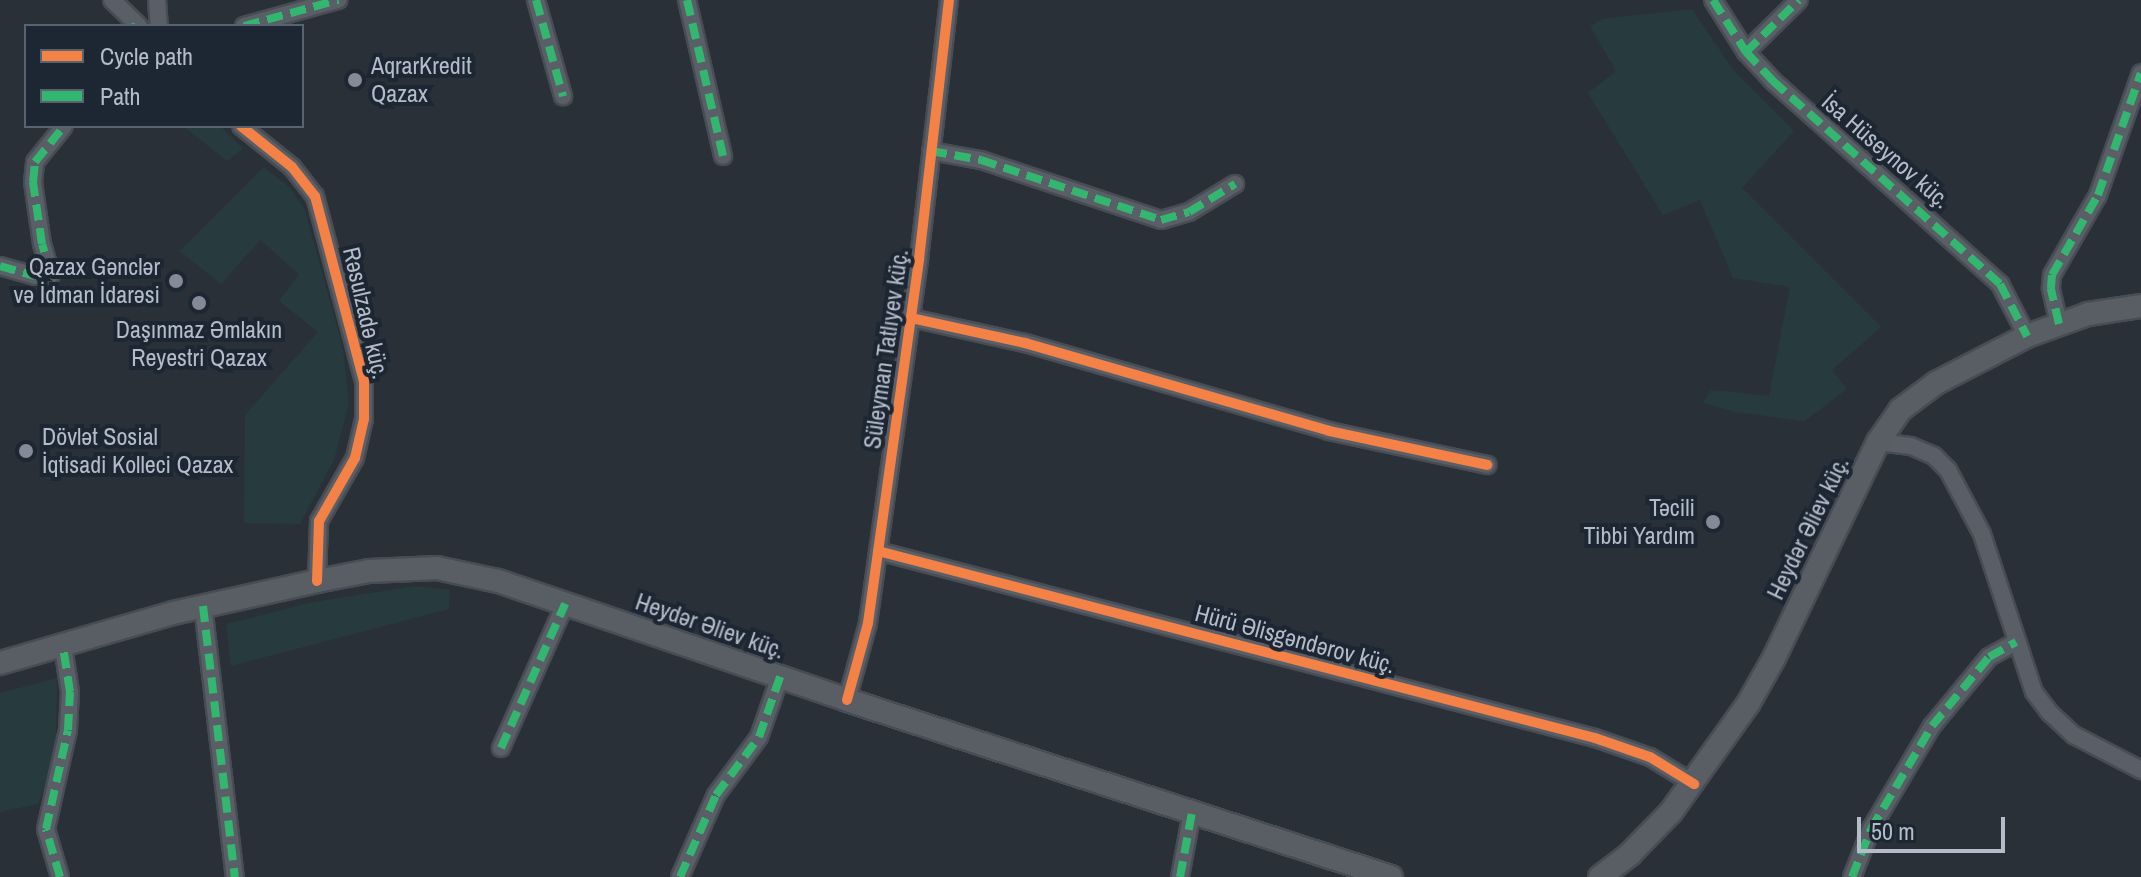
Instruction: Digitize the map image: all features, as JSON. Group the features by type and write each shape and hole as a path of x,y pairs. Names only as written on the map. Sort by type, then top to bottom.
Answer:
{"main road":[{"name":"Heydər Əliev küç.","path":"1600,877 1640,844 1694,784 1774,658 1878,442 1900,410 1913,398 2027,336 2088,314 2141,306"},
{"name":"Heydər Əliev küç.","path":"0,663 203,606 317,581 382,570 437,568 477,575 847,700 1391,877"}],"street":[{"path":"112,0 136,24"},
{"path":"157,0 159,24"},
{"path":"251,24 338,0"},
{"path":"536,0 563,96"},
{"path":"687,0 723,156"},
{"name":"Süleyman Tatlıyev küç.","path":"847,700 868,623 911,318 949,0"},
{"name":"İsa Hüseynov küç.","path":"1713,0 1746,52 1813,120 2000,284 2027,336"},
{"path":"1746,52 1799,0"},
{"path":"2059,324 2051,288 2052,275 2098,195 2141,73"},
{"path":"0,266 35,276 51,275 42,244 33,182 35,162 62,128"},
{"name":"Rəsulzadə küç.","path":"243,128 292,167 315,196 364,381 364,419 355,458 319,521 317,581"},
{"path":"931,151 981,160 1161,220 1189,212 1235,184"},
{"path":"911,318 1025,343 1329,431 1487,465"},
{"path":"1878,442 1911,446 1934,456 1948,470 1982,534 2034,692 2050,713 2074,735 2141,770"},
{"name":"Hürü Əlisgəndərov küç.","path":"878,551 1606,741 1650,757 1694,784"},
{"path":"501,748 565,604"},
{"path":"203,606 235,877"},
{"path":"1852,877 1871,829 1932,726 1989,657 2016,642"},
{"path":"60,877 46,829 68,730 70,692 63,647"},
{"path":"680,877 716,795 759,737 780,677"},
{"path":"1180,877 1192,812"}],"green space":[{"path":"1692,9 1734,71 1794,131 1742,188 1881,327 1832,370 1847,389 1805,421 1736,412 1703,403 1711,390 1769,396 1790,287 1733,278 1700,200 1663,215 1588,93 1616,71 1590,26 1602,19"},
{"path":"186,128 222,128 243,149 227,161"},
{"path":"264,167 290,188 305,210 343,349 349,403 334,460 300,524 244,523 245,415 318,332 279,301 299,274 260,240 221,284 180,251"},
{"path":"416,586 450,590 449,609 231,666 226,624 313,602"},
{"path":"57,678 56,746 48,781 38,804 0,812 0,693"}],"marked path":[{"path":"251,24 338,0"},
{"path":"536,0 563,96"},
{"path":"687,0 723,156"},
{"path":"1713,0 1746,52 1773,81 2000,284 2027,336"},
{"path":"1746,52 1799,0"},
{"path":"2059,324 2051,288 2052,275 2098,195 2141,73"},
{"path":"0,266 35,276 51,275 42,244 33,182 35,162 62,128"},
{"path":"931,151 981,160 1161,220 1189,212 1235,184"},
{"path":"501,748 565,604"},
{"path":"203,606 235,877"},
{"path":"1852,877 1871,829 1932,726 1989,657 2016,642"},
{"path":"60,877 46,829 68,730 70,692 63,647"},
{"path":"680,877 716,795 759,737 780,677"},
{"path":"1180,877 1192,812"}],"cycle path":[{"path":"847,700 868,623 919,259 949,0"},
{"path":"243,128 292,167 315,196 364,381 364,419 355,458 319,521 317,581"},
{"path":"911,318 1025,343 1329,431 1487,465"},
{"path":"878,551 1595,738 1650,757 1694,784"}],"place":[{"name":"AqrarKredit Qazax","path":"355,80"},
{"name":"Qazax Gənclər və İdman İdarəsi","path":"176,281"},
{"name":"Daşınmaz Əmlakın Reyestri Qazax","path":"199,303"},
{"name":"Dövlət Sosial İqtisadi Kolleci Qazax","path":"26,451"},
{"name":"Təcili Tibbi Yardım","path":"1713,522"}]}
